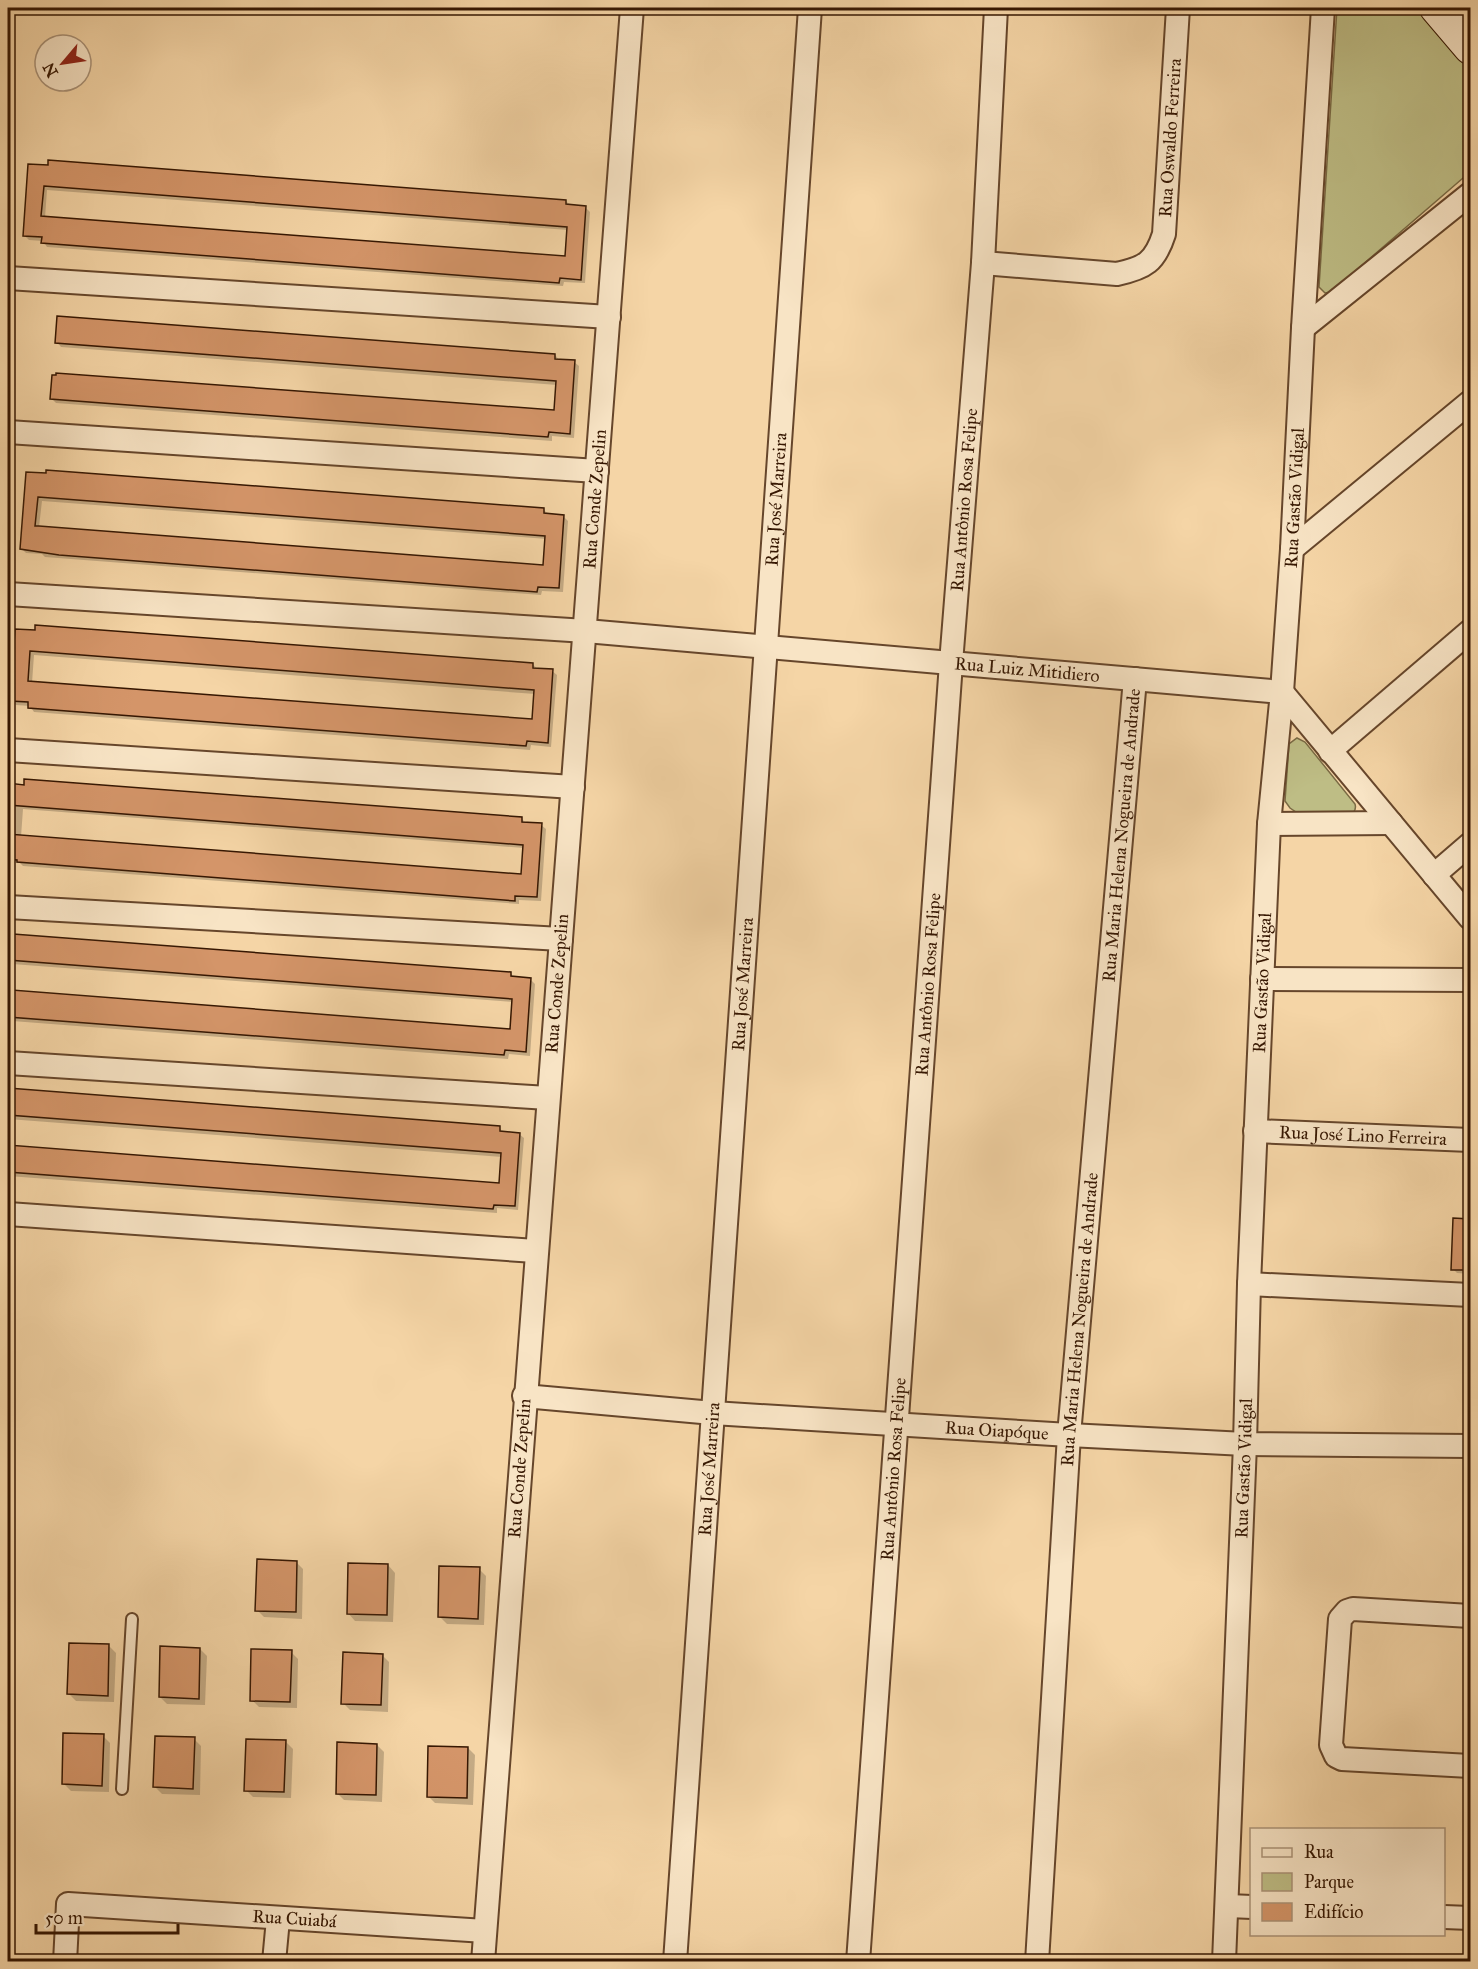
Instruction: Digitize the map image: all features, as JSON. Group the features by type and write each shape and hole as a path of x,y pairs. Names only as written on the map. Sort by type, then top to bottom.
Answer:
{"street":[{"name":"Rua Conde Zepelin","path":"483,1962 524,1396 632,8"},
{"name":"Rua José Marreira","path":"675,1962 810,8"},
{"name":"Rua Antônio Rosa Felipe","path":"858,1962 951,663 983,262 996,8"},
{"name":"Rua Oswaldo Ferreira","path":"983,262 1117,274 1135,270 1148,263 1158,251 1164,234 1178,8"},
{"name":"Rua Gastão Vidigal","path":"1224,1962 1255,1131 1269,824 1282,692 1292,549 1323,8"},
{"path":"1436,8 1470,48"},
{"path":"1303,328 1470,194"},
{"path":"8,278 609,317"},
{"path":"1292,549 1470,402"},
{"path":"8,432 597,471"},
{"name":"Rua Luiz Mitidiero","path":"8,594 585,631 1282,692"},
{"path":"1330,751 1470,631"},
{"name":"Rua Maria Helena Nogueira de Andrade","path":"1037,1962 1069,1435 1135,679"},
{"path":"1282,692 1470,918"},
{"path":"8,750 573,787"},
{"path":"1269,824 1391,823"},
{"path":"1434,875 1470,844"},
{"path":"8,907 561,939"},
{"path":"1262,979 1470,980"},
{"path":"8,1063 548,1098"},
{"name":"Rua José Lino Ferreira","path":"1255,1131 1470,1140"},
{"path":"8,1214 536,1251"},
{"path":"1249,1284 1470,1295"},
{"name":"Rua Oiapóque","path":"524,1396 713,1413 1069,1435 1245,1444 1470,1446"},
{"path":"1470,1616 1353,1609 1347,1611 1340,1619 1331,1745 1336,1756 1342,1759 1470,1766"},
{"name":"Rua Cuiabá","path":"65,1962 68,1904 485,1931"},
{"path":"1227,1906 1250,1907"},
{"path":"1445,1917 1470,1918"},
{"path":"274,1962 278,1919"}],"lane":[{"path":"122,1789 132,1619"}],"green space":[{"path":"1337,8 1421,8 1470,67 1470,172 1331,292 1325,293 1319,287"},
{"path":"1297,738 1305,742 1355,804 1353,813 1347,816 1296,812 1290,808 1285,801 1289,744"}],"building":[{"path":"48,160 566,200 566,204 586,206 581,280 560,278 559,283 41,243 42,237 23,236 28,164 48,165","holes":["44,186 567,227 565,256 41,216"]},
{"path":"57,316 555,354 555,359 575,360 570,434 549,432 548,437 50,399 52,375 56,373 554,410 556,381 55,343"},
{"path":"46,470 544,508 544,513 564,515 559,588 538,587 537,592 59,555 20,549 26,472 46,473","holes":["38,497 545,536 543,565 35,526"]},
{"path":"35,625 533,663 533,668 553,669 548,743 527,741 526,746 28,708 28,702 10,701 15,629 35,630","holes":["30,651 534,690 532,719 28,681"]},
{"path":"24,779 522,817 522,822 542,823 537,897 515,896 515,901 17,862 17,860 8,859 8,834 521,874 523,845 8,805 8,783 24,785"},
{"path":"13,934 511,972 511,976 531,978 526,1052 505,1050 504,1055 8,1017 8,992 12,990 510,1029 512,999 8,960 8,939 13,939"},
{"path":"8,1088 500,1126 500,1131 520,1133 515,1206 494,1205 493,1209 8,1172 8,1145 499,1183 501,1153 8,1115"},
{"path":"1453,1218 1470,1219 1470,1270 1451,1270"},
{"path":"257,1559 297,1561 296,1612 255,1611"},
{"path":"348,1563 388,1564 387,1615 347,1614"},
{"path":"439,1566 480,1567 478,1619 438,1617"},
{"path":"69,1643 109,1644 108,1696 67,1694"},
{"path":"160,1646 200,1648 199,1699 159,1697"},
{"path":"251,1649 292,1650 290,1702 250,1701"},
{"path":"343,1652 383,1654 381,1705 341,1704"},
{"path":"63,1733 104,1734 102,1786 62,1784"},
{"path":"155,1736 195,1737 193,1789 153,1787"},
{"path":"246,1739 286,1740 284,1792 244,1791"},
{"path":"337,1742 377,1744 376,1795 336,1794"},
{"path":"428,1746 468,1747 467,1798 427,1797"}]}
